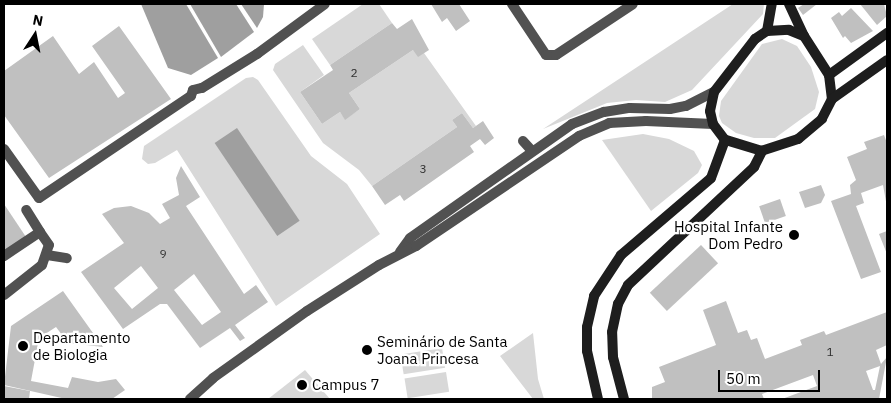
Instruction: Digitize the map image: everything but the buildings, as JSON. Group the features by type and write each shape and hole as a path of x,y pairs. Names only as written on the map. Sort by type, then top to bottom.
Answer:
{"main road":[{"path":"767,31 772,4"},
{"path":"789,4 804,36 829,75 832,99"},
{"path":"804,36 788,30 767,31 744,51 714,92 710,111 713,124 725,140 762,151 798,139 822,118 832,99 887,60"},
{"path":"829,75 887,33"},
{"path":"598,399 587,351 587,327 594,296 621,255 711,178 725,140"},
{"path":"624,399 613,357 612,332 618,304 628,286 754,167 762,151"}],"street":[{"path":"4,149 39,198 191,96 193,90 202,88 257,54 325,4"},
{"path":"512,4 546,55 556,55 633,4"},
{"path":"400,253 410,238 531,150 572,124 604,112 630,108 670,109 686,106 714,92"},
{"path":"190,399 213,378 307,311 400,253 416,246 595,128 646,121 713,124"},
{"path":"523,141 531,150"},
{"path":"4,295 42,265 47,255 49,245 26,210"},
{"path":"4,256 40,232"},
{"path":"47,255 68,258"}],"shaded area":[{"path":"141,4 186,4 218,58 191,75 168,68"},
{"path":"190,4 236,4 254,32 221,57"},
{"path":"241,4 264,4 263,17 257,28"},
{"path":"363,4 379,4 392,23 330,65 312,39"},
{"path":"733,4 764,4 763,14 692,90 665,102 636,100 607,103 543,129"},
{"path":"782,39 797,46 811,67 819,92 815,109 775,138 754,138 736,133 722,123 719,116 721,101 762,44"},
{"path":"303,45 324,75 300,92 322,124 340,112 345,119 360,109 349,93 413,50 424,53 476,126 473,128 462,113 452,120 457,127 372,186 359,170 323,143 273,70 275,64"},
{"path":"253,77 258,80 311,156 347,184 380,234 276,306 177,150 155,163 148,164 142,159 144,146 246,78"},
{"path":"237,128 300,221 277,236 215,143"},
{"path":"643,134 669,139 694,151 702,165 698,173 651,211 602,140"},
{"path":"533,333 538,379 544,399 533,399 500,356"},
{"path":"442,348 445,368 404,374 401,355"},
{"name":"Campus 7","path":"305,370 330,399 268,399"},
{"path":"446,372 449,392 408,398 405,379"}],"place":[{"name":"Hospital Infante Dom Pedro","path":"794,235"},
{"name":"Departamento de Biologia","path":"23,346"},
{"name":"Seminário de Santa Joana Princesa","path":"367,350"},
{"name":"Campus 7","path":"302,385"}]}
